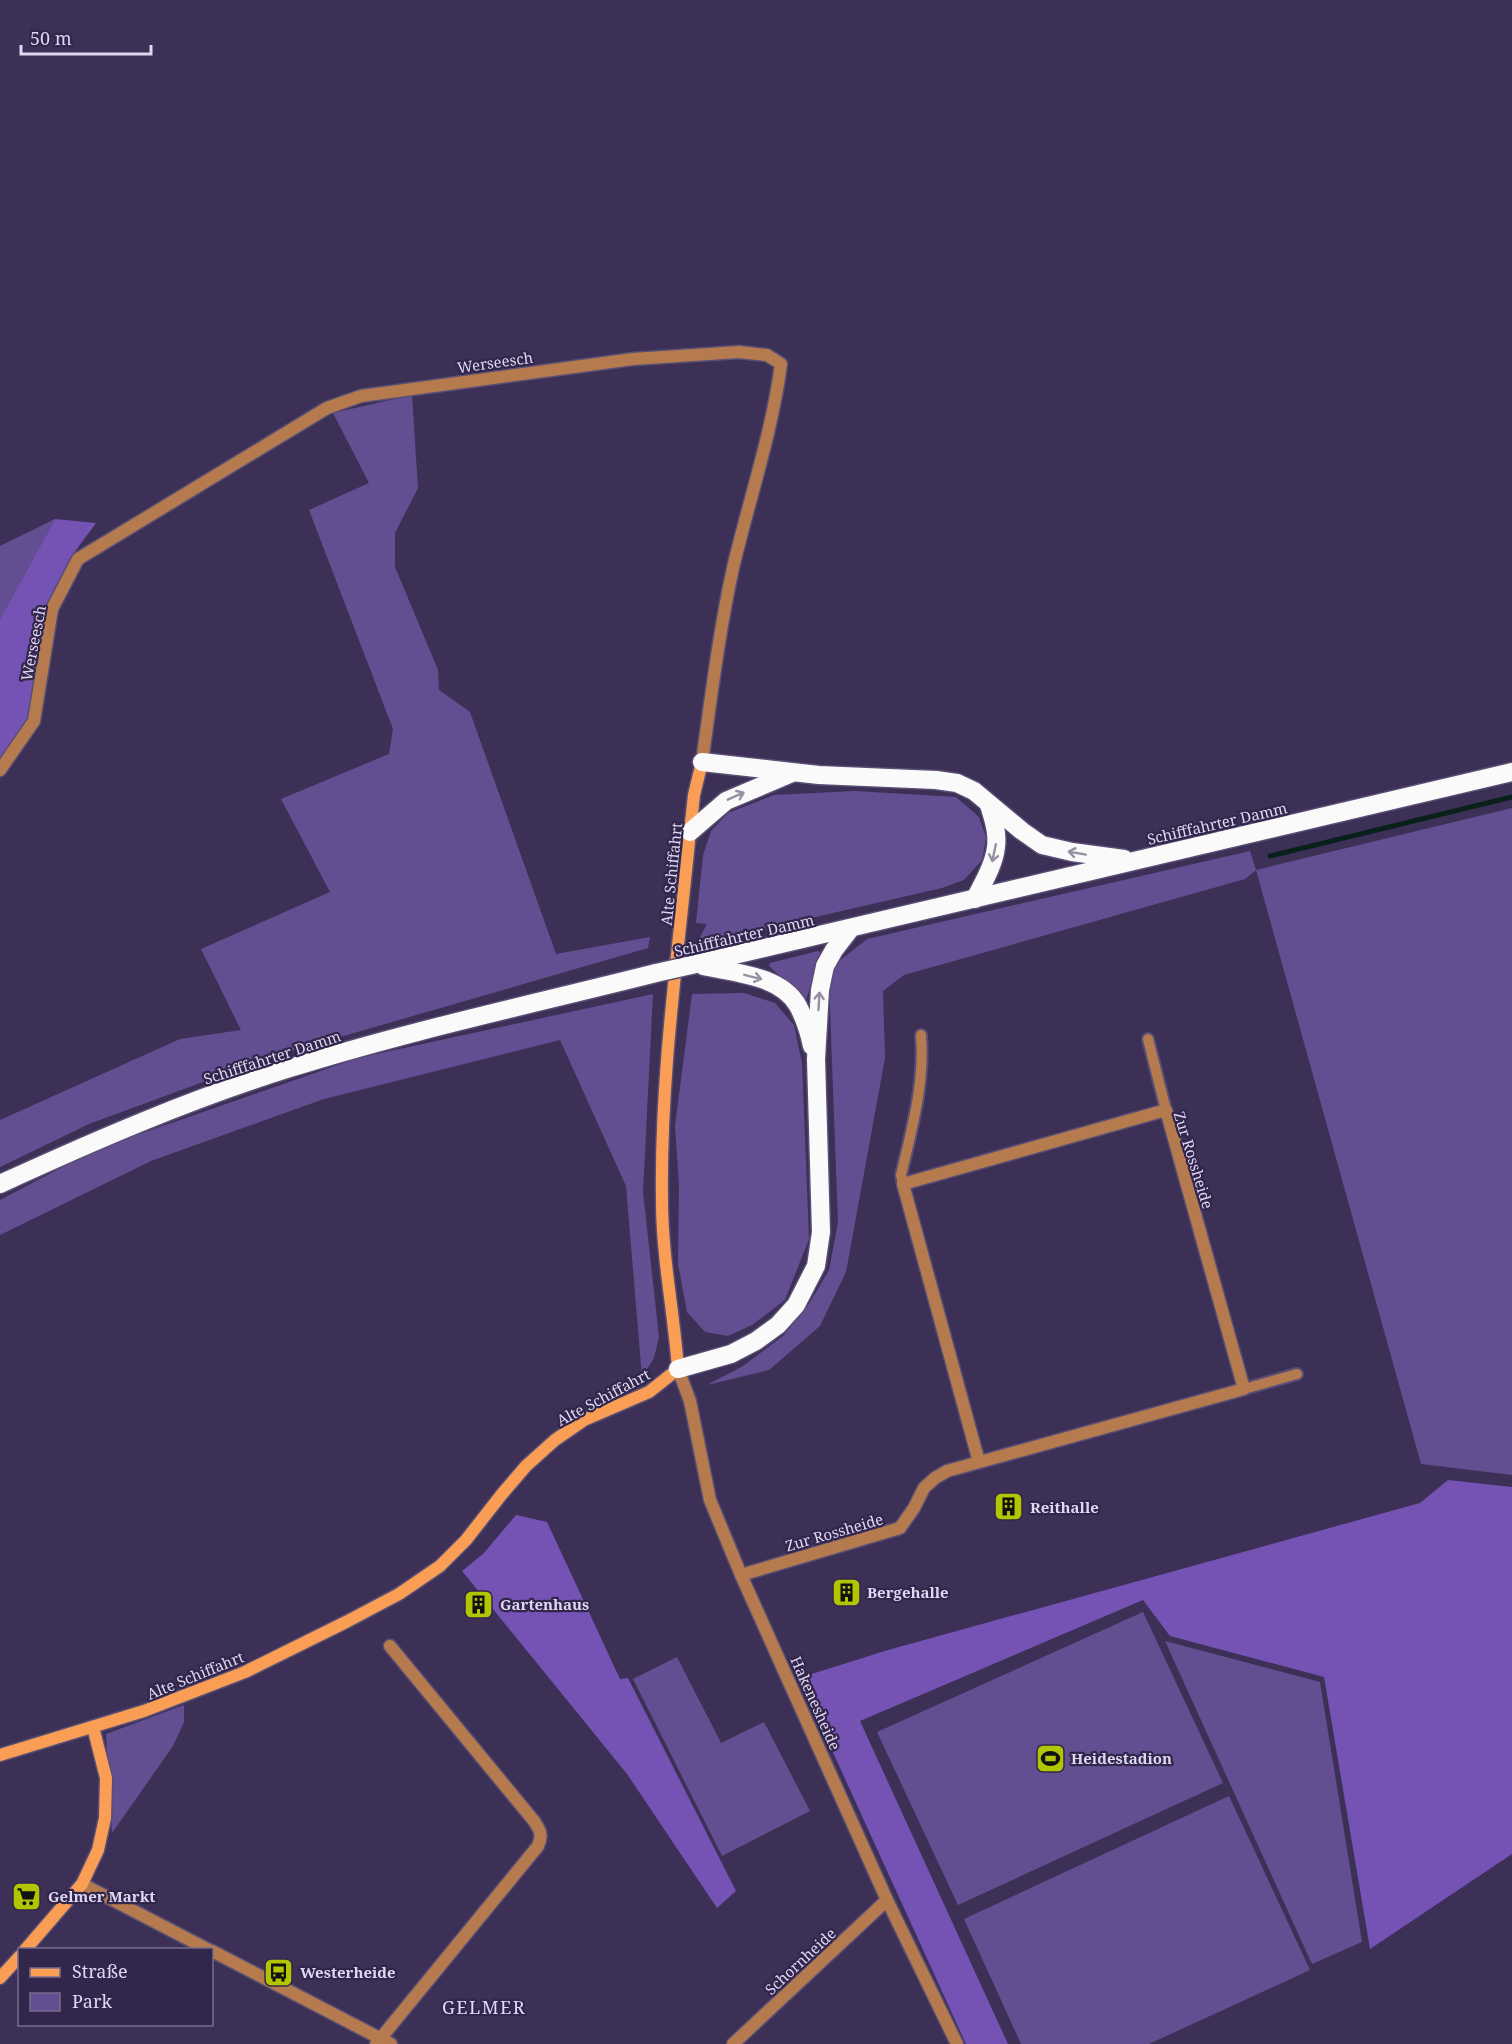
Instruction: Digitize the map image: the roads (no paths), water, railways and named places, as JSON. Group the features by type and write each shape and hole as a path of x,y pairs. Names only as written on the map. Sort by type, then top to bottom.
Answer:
{"highway":[{"path":"702,762 793,772 957,783 974,791 1042,845 1072,852 1135,861"},
{"path":"690,832 726,801 793,772"},
{"name":"Schifffahrter Damm","path":"0,1184 139,1122 188,1103 286,1069 424,1030 656,973 1512,772"},
{"path":"975,899 991,865 996,846 995,827 989,805"},
{"path":"678,1369 731,1354 756,1341 778,1324 796,1305 816,1266 821,1232 816,1059 820,990 825,966 851,928"},
{"path":"696,964 760,979 779,986 797,1004 807,1026 816,1059"}],"street":[{"name":"Werseesch","path":"0,770 34,721 52,609 78,559 327,408 361,396 633,359 739,352 767,355 781,364 777,398 733,570 712,686 702,762"},
{"name":"Alte Schiffahrt","path":"0,1755 144,1711 245,1672 399,1594 440,1566 466,1540 526,1466 555,1440 584,1420 649,1392 678,1369 667,1278 662,1204 662,1127 694,795 702,762"},
{"name":"Zur Rossheide","path":"741,1575 900,1528 924,1488 934,1478 948,1471 1244,1389 1166,1110 903,1184"},
{"path":"903,1184 980,1462"},
{"name":"Hakenesheide","path":"678,1369 690,1401 710,1500 741,1575 887,1900 954,2043"},
{"path":"213,1952 383,2042 538,1846 542,1838 534,1821 390,1646"},
{"path":"27,1948 82,1884 98,1850 105,1818 106,1778 93,1727"},
{"path":"82,1884 206,1948"},
{"name":"Schornheide","path":"733,2044 887,1900"},
{"path":"0,1978 18,1958"}],"lane":[{"path":"903,1184 901,1175 917,1110 923,1058 921,1035"},
{"path":"1148,1039 1166,1110"},
{"path":"1244,1389 1297,1374"}],"waterway":[{"path":"1270,856 1512,797"}],"place":[{"name":"Reithalle","path":"1009,1507"},
{"name":"Bergehalle","path":"846,1592"},
{"name":"Gartenhaus","path":"479,1604"},
{"name":"Heidestadion","path":"1050,1758"},
{"name":"Gelmer Markt","path":"27,1896"},
{"name":"Westerheide","path":"279,1972"}],"district":[{"name":"GELMER","path":"484,2007"}]}
